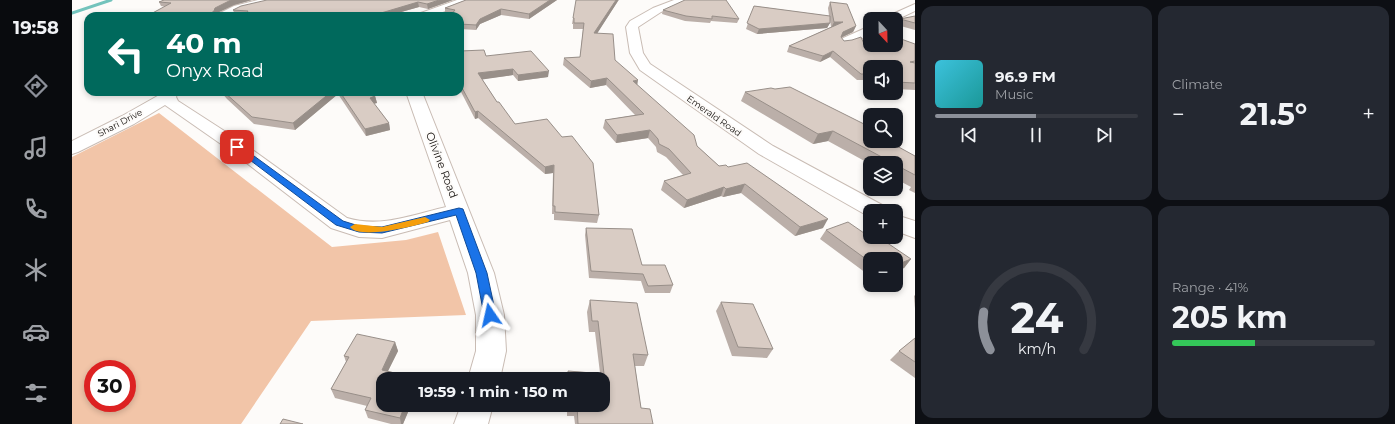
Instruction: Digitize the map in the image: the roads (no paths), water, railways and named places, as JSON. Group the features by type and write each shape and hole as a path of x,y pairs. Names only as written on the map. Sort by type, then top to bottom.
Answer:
{"street":[{"path":"230,12 238,8 270,0"},
{"path":"433,12 466,0"},
{"name":"Emerald Road","path":"683,0 657,10 634,23 632,27 636,56 639,61 651,72 766,150 863,204"},
{"path":"903,13 915,7"},
{"path":"845,42 863,33"},
{"name":"Shari Drive","path":"72,148 128,120 167,96"},
{"path":"169,96 172,104 237,147 340,223 359,229 382,230 459,211"},
{"name":"Olivine Road","path":"416,96 481,273 490,315 491,351 486,372"},
{"path":"903,225 915,230"},
{"path":"471,424 475,412"}],"waterway":[{"path":"72,13 111,0"}]}
